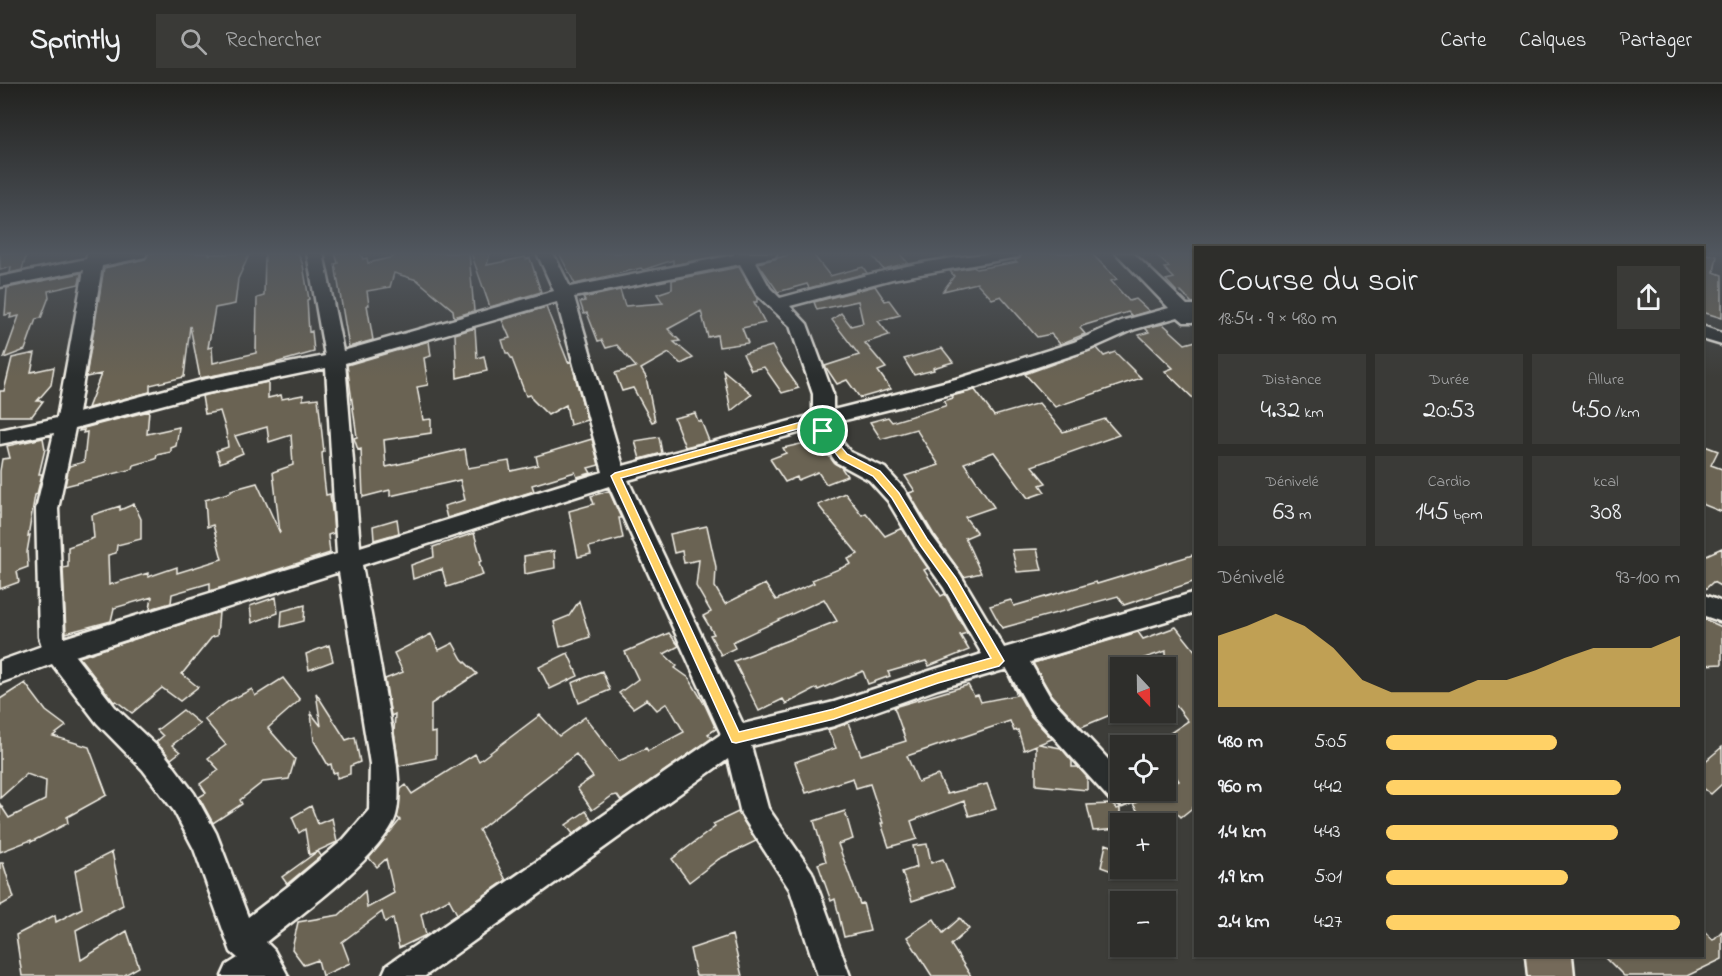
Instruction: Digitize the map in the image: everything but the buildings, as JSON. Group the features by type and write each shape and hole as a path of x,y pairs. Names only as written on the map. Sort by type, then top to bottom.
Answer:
{"highway":[{"path":"1549,957 1551,976"}],"street":[{"path":"88,295 66,423 47,510 51,637 57,651 106,715 153,761 183,802 206,843 254,964"},
{"path":"254,964 302,895 354,850 383,813 384,764 349,559 335,360 323,295"},
{"path":"0,437 66,423 202,387 335,360 562,295"},
{"path":"564,295 615,476 736,738 755,814 802,882 834,976"},
{"path":"767,295 798,324 823,394 823,431 843,457 877,474 896,495 924,542 1006,659 1041,705 1110,780"},
{"path":"777,304 813,295"},
{"path":"1169,295 1191,315"},
{"path":"0,672 57,651 615,476 823,419 964,384 1081,346 1128,326 1191,315"},
{"path":"1704,333 1722,339"},
{"path":"398,976 736,738 834,714 938,678 1194,603"},
{"path":"1704,605 1722,612"}],"route":[{"path":"823,419 823,431 843,457 877,474 896,495 924,542 952,581 999,661 938,678 834,714 736,738 615,476 823,419"}]}
